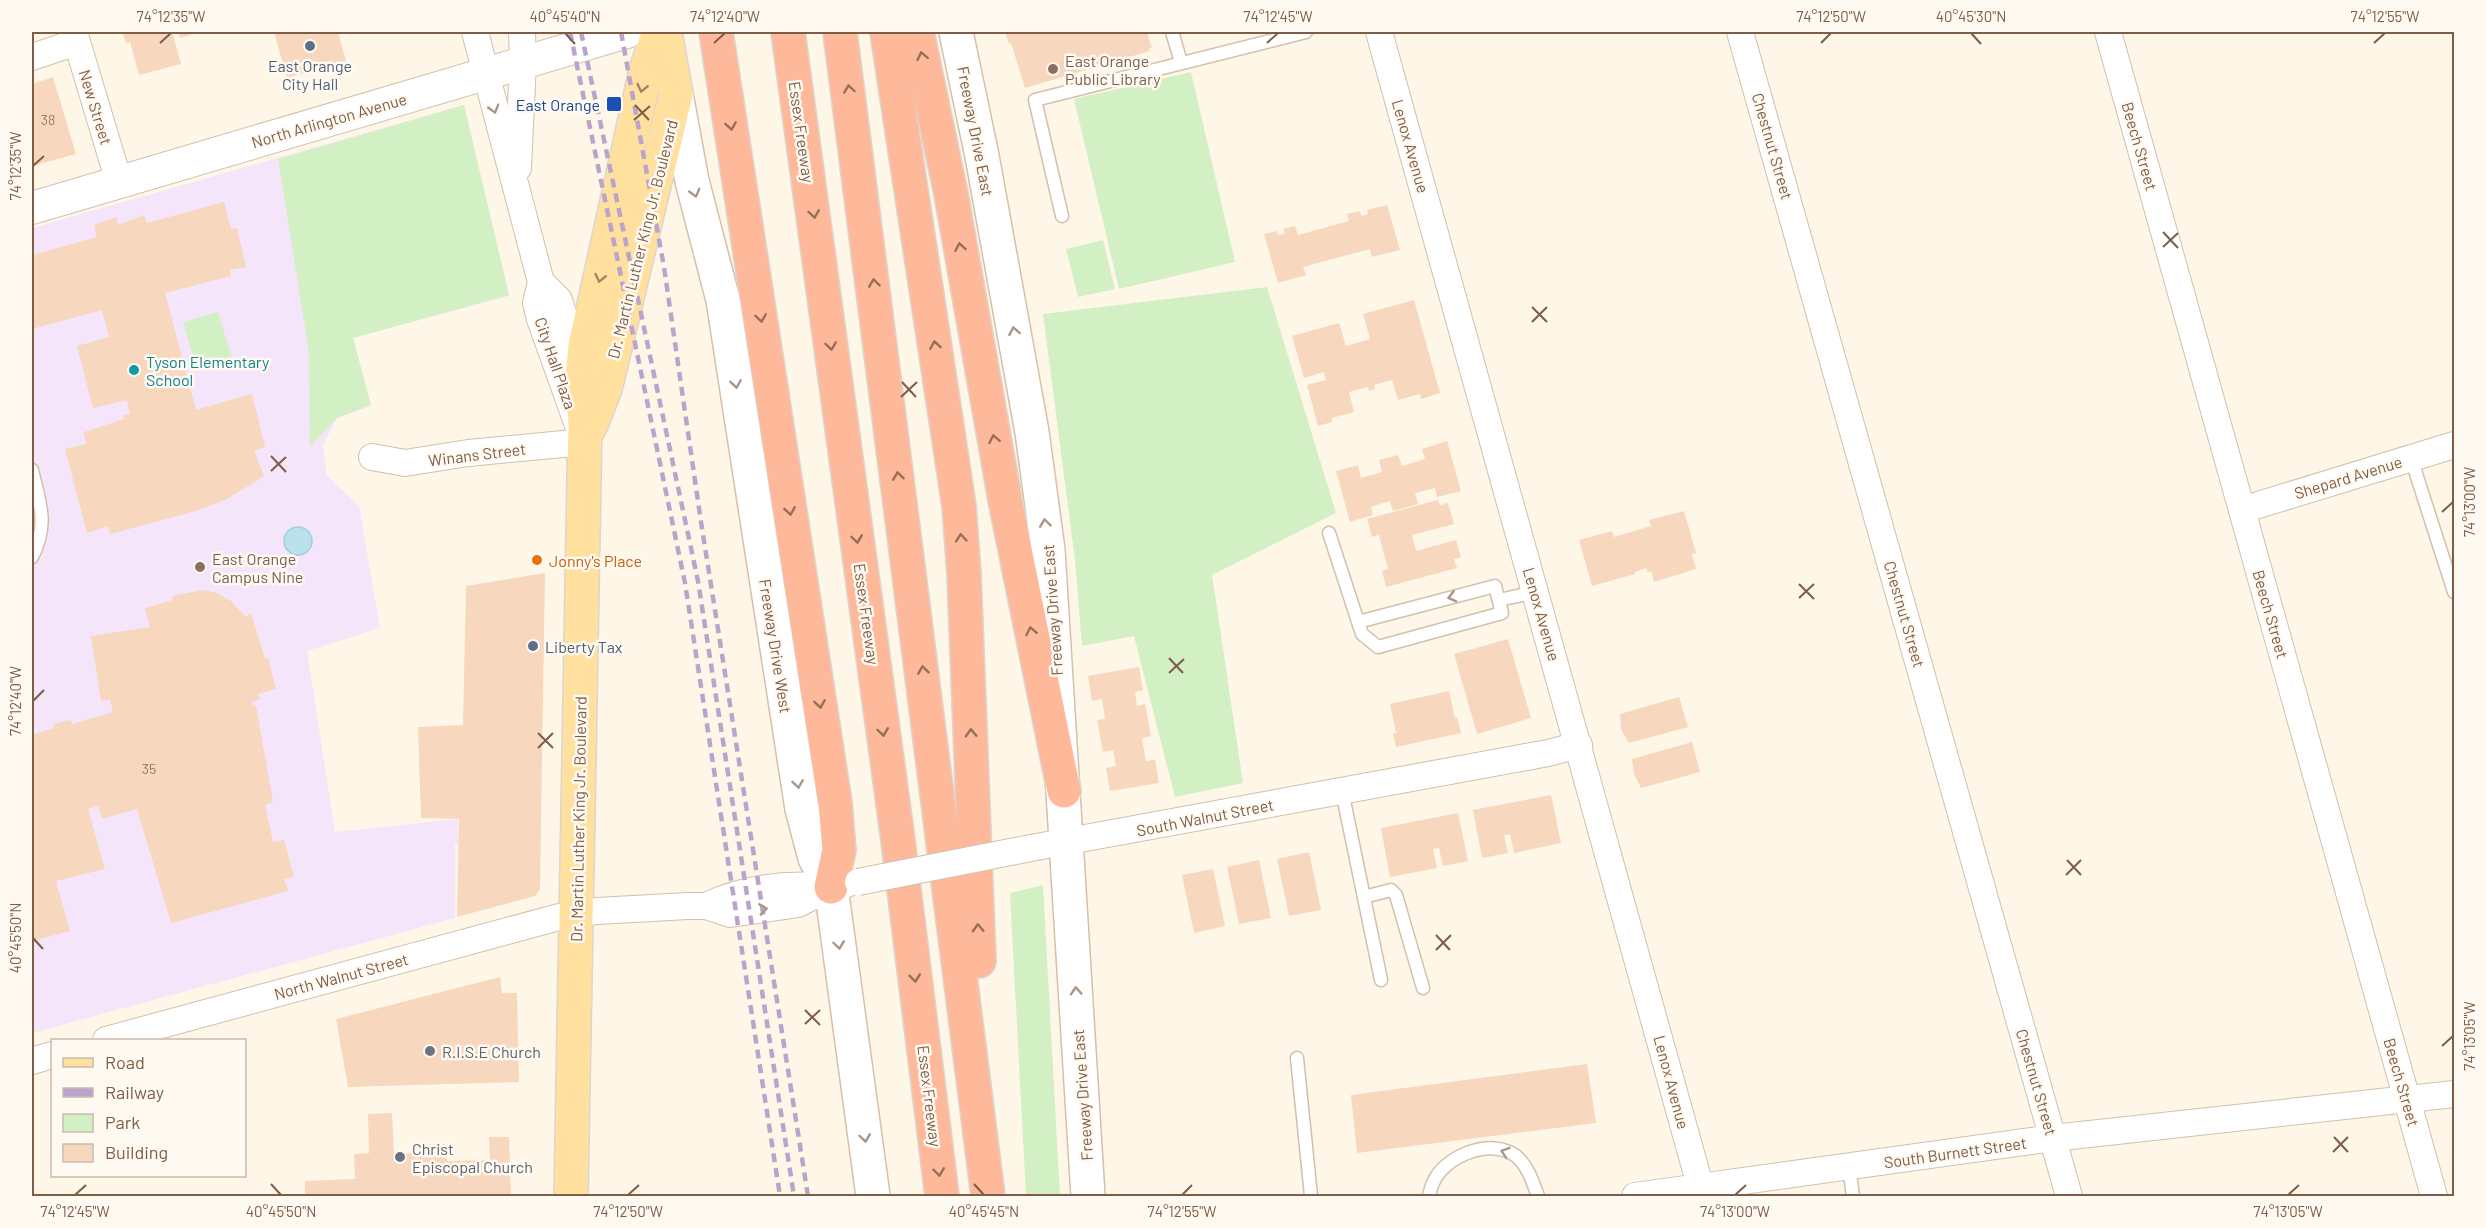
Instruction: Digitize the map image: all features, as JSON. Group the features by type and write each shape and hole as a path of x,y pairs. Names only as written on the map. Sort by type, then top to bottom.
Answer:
{"highway":[{"path":"716,32 835,802 838,850 844,885"},
{"name":"Essex Freeway","path":"788,32 898,844 942,1197"},
{"path":"840,32 988,1196"},
{"path":"887,32 960,517 988,1196"},
{"path":"917,32 953,205 1006,505 1064,791"}],"main road":[{"name":"Dr. Martin Luther King Jr. Boulevard","path":"571,1197 584,442 582,377 585,346 646,70 659,32"},
{"name":"Dr. Martin Luther King Jr. Boulevard","path":"584,442 605,389 676,94 665,32"},
{"name":"Freeway Drive East","path":"956,32 982,156 1038,471 1052,590 1088,1197"},
{"name":"Freeway Drive West","path":"676,94 692,181 723,300 802,809 815,858 844,885 873,1197"}],"street":[{"name":"City Hall Plaza","path":"474,32 541,282 536,303 540,319 584,442"},
{"name":"City Hall Plaza","path":"517,186 523,62 522,32"},
{"name":"North Arlington Avenue","path":"32,208 627,32"},
{"name":"Lenox Avenue","path":"1378,32 1579,745 1702,1193"},
{"name":"Chestnut Street","path":"1740,32 2069,1197"},
{"name":"Beech Street","path":"2108,32 2434,1197"},
{"path":"32,57 75,37"},
{"name":"New Street","path":"75,37 119,182"},
{"name":"City Hall Plaza","path":"541,282 558,300 582,377"},
{"name":"Winans Street","path":"372,457 405,463 468,453 584,442"},
{"name":"Shepard Avenue","path":"2242,510 2454,445"},
{"name":"South Walnut Street","path":"576,914 706,906 730,914 798,904 844,885 1031,848 1548,753 1579,745"},
{"name":"North Walnut Street","path":"113,1039 576,914"},
{"path":"32,1061 51,1055"},
{"name":"South Burnett Street","path":"1635,1197 1702,1193 1849,1167 2053,1138 2454,1094"}],"lane":[{"path":"1172,32 1181,62"},
{"path":"1062,216 1035,100 1306,32"},
{"path":"2411,458 2454,592"},
{"path":"32,470 43,516 42,531 32,557"},
{"path":"1329,533 1358,622 1362,634 1378,647 1502,613 1495,586 1358,622"},
{"path":"1499,600 1536,592"},
{"path":"1342,791 1381,980"},
{"path":"1364,897 1386,890 1391,890 1396,895 1423,988"},
{"path":"1297,1058 1311,1197"},
{"path":"1430,1197 1433,1182 1446,1167 1462,1154 1486,1148 1503,1150 1516,1156 1528,1170 1538,1197"},
{"path":"1849,1167 1853,1197"}],"shaded area":[{"name":"East Orange Campus Nine","path":"464,105 509,296 353,338 371,406 337,418 323,445 327,476 359,506 380,628 307,651 335,832 458,819 459,845 455,845 455,918 32,1033 32,228"}],"green space":[{"path":"1191,72 1235,262 1119,289 1074,99"},
{"path":"464,105 509,295 353,338 371,405 337,418 310,447 309,352 278,159"},
{"path":"1103,240 1115,289 1078,297 1066,249"},
{"path":"1267,287 1336,513 1212,575 1243,783 1175,797 1134,636 1082,646 1075,560 1043,314"},
{"path":"218,312 232,358 197,369 183,322"},
{"path":"1043,885 1060,1196 1026,1196 1010,893"}],"water":[{"path":"298,527 308,531 312,541 308,551 298,555 288,551 284,541 288,531"}],"building":[{"path":"122,32 172,32 181,64 139,75 130,42 126,43"},
{"path":"178,32 199,32 180,38"},
{"name":"East Orange City Hall","path":"274,32 338,32 346,61 287,78"},
{"name":"East Orange Public Library","path":"1005,32 1147,32 1152,48 1149,48 1150,51 1025,88 1011,43 1009,44"},
{"path":"53,77 76,154 32,166 32,84"},
{"name":"Tyson Elementary School","path":"224,202 231,229 237,228 246,267 230,270 231,276 165,293 196,410 252,394 265,447 254,451 264,476 227,499 196,511 110,534 108,526 87,533 65,449 86,444 84,432 124,419 123,416 130,414 127,400 93,408 77,346 109,337 102,310 32,329 32,255 97,237 94,225 116,217 118,225 144,215 147,223"},
{"path":"1387,205 1400,250 1372,257 1370,249 1303,267 1306,275 1278,283 1264,234 1277,231 1278,235 1285,234 1283,229 1295,226 1298,235 1349,221 1347,214 1360,211 1361,216 1368,214 1367,210"},
{"path":"1414,300 1440,393 1421,399 1420,394 1398,400 1392,380 1374,385 1375,389 1369,391 1368,387 1349,392 1354,412 1332,418 1332,422 1318,426 1307,385 1326,380 1324,372 1304,378 1292,336 1339,323 1346,346 1370,339 1363,314"},
{"path":"1447,441 1461,491 1437,497 1435,488 1415,493 1418,504 1393,511 1390,501 1371,507 1373,515 1350,522 1336,471 1358,465 1361,478 1382,472 1379,460 1398,455 1402,466 1425,459 1422,449"},
{"path":"1438,500 1440,505 1448,503 1454,524 1412,535 1416,551 1456,540 1461,557 1454,559 1457,568 1386,587 1382,571 1388,569 1379,535 1372,537 1367,519"},
{"path":"1684,511 1696,553 1692,554 1696,569 1654,582 1651,571 1648,572 1646,568 1635,574 1592,586 1579,540 1612,531 1614,537 1651,526 1649,520"},
{"path":"545,573 540,889 535,896 457,917 459,819 421,818 418,727 463,725 466,586"},
{"path":"203,590 217,593 231,601 246,617 251,613 265,659 268,658 276,689 258,694 260,700 251,702 253,706 256,706 273,802 265,805 273,842 284,840 294,877 284,879 288,891 171,923 137,809 102,819 98,806 88,809 105,869 56,881 70,931 32,941 32,735 54,728 53,724 71,720 72,724 113,712 110,699 101,701 91,636 150,627 145,608 173,600 172,596"},
{"path":"1508,639 1531,718 1477,734 1454,654"},
{"path":"1139,667 1143,690 1135,692 1137,706 1145,704 1151,736 1142,738 1146,761 1155,760 1159,783 1110,791 1106,768 1116,766 1113,750 1103,752 1097,720 1105,719 1102,699 1092,701 1088,676"},
{"path":"1449,691 1461,733 1396,747 1393,733 1396,733 1390,704"},
{"path":"1679,697 1688,727 1629,743 1621,729 1620,714"},
{"path":"1692,742 1700,772 1641,788 1634,774 1632,759"},
{"path":"1551,795 1561,843 1514,853 1510,834 1504,835 1508,853 1482,858 1473,810"},
{"path":"1458,813 1468,861 1443,866 1439,848 1433,849 1437,868 1390,877 1381,828"},
{"path":"1309,852 1321,910 1289,916 1277,859"},
{"path":"1259,860 1271,918 1239,924 1227,867"},
{"path":"1213,869 1225,926 1194,933 1182,875"},
{"name":"R.I.S.E Church","path":"500,977 502,993 517,993 519,1082 348,1087 336,1019"},
{"path":"1587,1064 1596,1123 1357,1153 1351,1095"},
{"name":"Christ Episcopal Church","path":"392,1113 394,1154 411,1153 411,1145 446,1144 447,1161 490,1160 489,1137 509,1137 511,1196 305,1196 305,1181 355,1179 354,1154 369,1153 368,1114"}],"railway":[{"path":"570,32 685,583 780,1196"},
{"path":"581,32 698,581 794,1196"},
{"path":"621,32 664,267 701,522 808,1196"}],"place":[{"name":"East Orange City Hall","path":"310,46"},
{"name":"East Orange Public Library","path":"1053,69"},
{"name":"East Orange","path":"614,104"},
{"name":"Tyson Elementary School","path":"134,370"},
{"name":"Jonny's Place","path":"537,560"},
{"name":"East Orange Campus Nine","path":"200,567"},
{"name":"Liberty Tax","path":"533,646"},
{"name":"R.I.S.E Church","path":"430,1051"},
{"name":"Christ Episcopal Church","path":"400,1157"}]}
